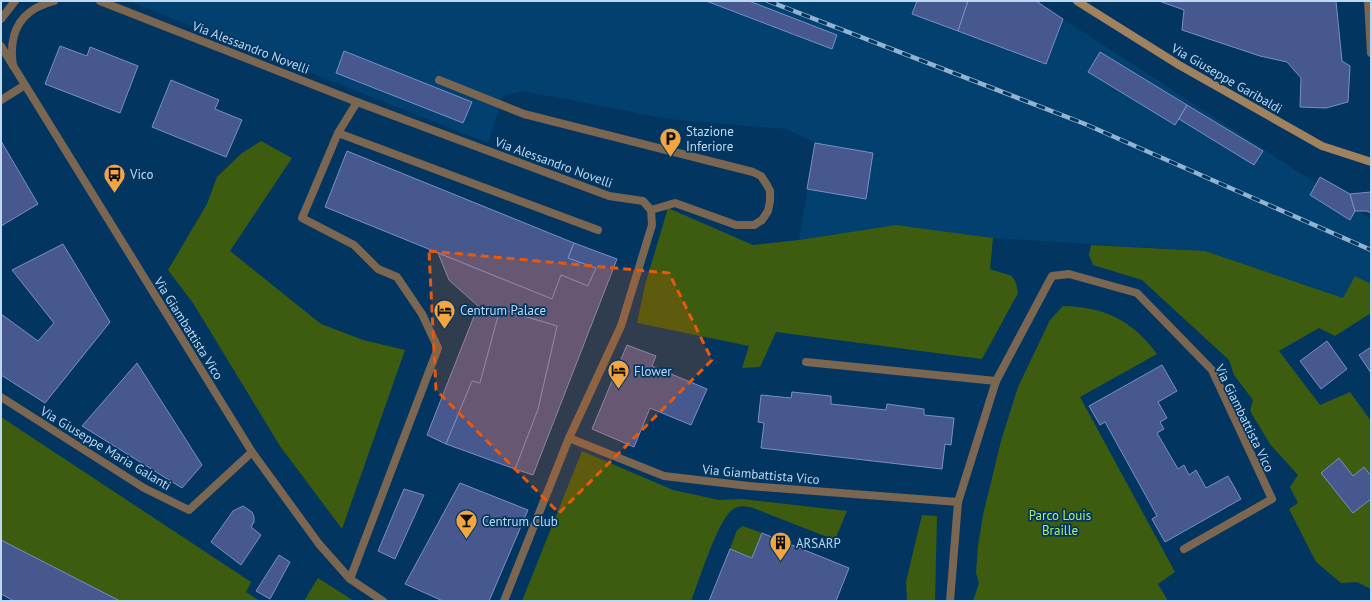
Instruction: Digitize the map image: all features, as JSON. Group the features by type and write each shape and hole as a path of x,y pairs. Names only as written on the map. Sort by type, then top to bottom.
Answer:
{"main road":[{"name":"Via Giuseppe Garibaldi","path":"1077,1 1180,66 1322,146 1371,162"}],"street":[{"path":"1,19 15,1"},
{"path":"13,66 11,42 14,32 27,15 36,8 54,1"},
{"name":"Via Alessandro Novelli","path":"100,1 357,102 609,196 643,200 651,210"},
{"path":"1368,1 1371,53"},
{"name":"Via Giambattista Vico","path":"1,45 252,452 319,544 350,579 383,601"},
{"path":"439,80 524,114 753,172 761,176 770,191 768,211 762,220 750,226 736,225 675,203 651,210 652,225 621,326 569,438 504,601"},
{"path":"1,100 25,85"},
{"path":"350,579 438,348 422,314 397,277 378,268 354,245 302,218 338,133 357,102"},
{"path":"338,133 598,230"},
{"name":"Via Giambattista Vico","path":"950,601 958,502 996,381 1052,276 1068,274 1137,293 1212,370 1272,499 1184,549"},
{"path":"806,362 996,381"},
{"name":"Via Giuseppe Maria Galanti","path":"1,397 144,488 190,510 252,452"},
{"name":"Via Giambattista Vico","path":"569,438 664,476 749,486 958,502"}],"highlighted area":[{"path":"429,251 669,273 712,360 559,513 436,390"}],"shaded area":[{"path":"129,1 1035,1 1371,219 1371,284 1355,276 1343,298 1205,251 993,238 896,225 799,240 815,143 786,129 668,119 523,91 503,96 488,143"}],"green space":[{"path":"261,141 292,158 230,251 321,324 363,340 405,350 342,529 280,446 193,303 168,270 207,204 217,177 242,153"},
{"path":"668,208 753,245 799,240 896,225 993,238 990,269 1012,276 1016,283 1018,293 982,359 776,332 760,367 742,368 749,346 637,323 645,285"},
{"path":"1091,245 1205,251 1343,298 1355,276 1371,284 1371,313 1335,336 1319,328 1279,351 1320,405 1350,392 1371,421 1371,589 1357,582 1341,583 1316,562 1289,509 1298,503 1290,487 1298,475 1270,444 1250,411 1253,400 1234,375 1229,360 1142,280 1093,265 1089,255"},
{"name":"Parco Louis Braille","path":"1063,306 1092,309 1116,318 1138,332 1157,354 1080,397 1175,572 1158,584 1168,601 973,601 979,583 976,573 978,546 983,515 1001,441 1018,387 1050,320"},
{"path":"1,417 251,582 246,592 260,601 120,601 1,540"},
{"path":"582,451 673,490 719,500 742,499 847,511 835,540 753,508 742,506 735,508 720,526 691,601 522,601"},
{"path":"922,515 937,516 935,601 907,601 906,582"},
{"path":"743,526 762,533 752,558 730,549 737,530"},
{"path":"318,578 354,601 304,601"}],"building":[{"path":"706,1 749,1 837,35 832,49"},
{"path":"917,1 968,1 958,31 912,14"},
{"path":"968,1 1036,1 1063,19 1046,64 958,31"},
{"path":"1159,1 1336,1 1342,61 1350,66 1348,102 1326,108 1300,107 1301,78 1287,62 1260,56 1182,30 1184,10"},
{"path":"60,46 87,56 90,47 138,66 120,113 45,84"},
{"path":"344,51 472,102 463,123 336,73"},
{"path":"1100,52 1187,105 1175,125 1088,72"},
{"path":"171,80 219,100 215,109 242,120 226,157 152,127"},
{"path":"1187,105 1263,151 1254,165 1179,119"},
{"path":"1,141 38,204 1,226"},
{"path":"815,143 873,153 866,199 807,189"},
{"path":"347,151 574,243 568,258 596,268 588,286 561,275 552,299 325,207"},
{"path":"1320,177 1350,194 1355,211 1350,220 1310,195"},
{"path":"1371,192 1371,213 1367,211 1355,211 1350,194"},
{"path":"574,243 617,259 533,475 515,469 538,409 557,326 500,309 480,383 472,381 446,444 427,435 478,306 449,280 438,253 552,299 561,275 588,286 596,268 568,258"},
{"path":"63,244 110,322 45,403 1,375 1,314 38,341 54,323 12,270"},
{"path":"500,309 557,326 538,409 515,469 446,444 472,381 480,383"},
{"path":"1327,341 1347,369 1321,389 1300,361"},
{"path":"627,345 656,356 652,366 707,389 691,425 650,408 634,447 592,429"},
{"path":"1371,347 1371,373 1359,355"},
{"path":"137,363 202,465 182,488 82,426"},
{"path":"1162,365 1177,391 1158,402 1167,418 1160,422 1164,429 1157,433 1178,469 1184,465 1189,475 1196,470 1206,488 1228,476 1241,499 1165,542 1152,519 1157,516 1105,422 1100,425 1089,406"},
{"path":"792,392 831,396 831,404 886,410 887,404 924,409 924,415 954,418 951,445 945,444 942,469 761,448 764,423 758,422 761,395 791,398"},
{"path":"1339,458 1353,476 1364,467 1371,476 1371,499 1353,513 1321,473"},
{"path":"460,483 528,510 489,601 443,601 405,584"},
{"path":"404,489 424,495 395,559 378,551"},
{"path":"243,506 252,512 254,522 251,527 261,535 241,565 211,542 233,511"},
{"name":"ARSARP","path":"762,533 849,568 836,601 709,601 730,549 752,558"},
{"path":"1,540 120,601 14,601 1,594"},
{"path":"279,555 290,562 270,599 256,591"}],"railway":[{"path":"768,1 1085,124 1371,250"}],"place":[{"name":"Stazione Inferiore","path":"670,158"},
{"name":"Vico","path":"115,194"},
{"name":"Centrum Palace","path":"444,330"},
{"name":"Flower","path":"619,390"},
{"name":"Centrum Club","path":"467,540"},
{"name":"ARSARP","path":"780,562"}]}
